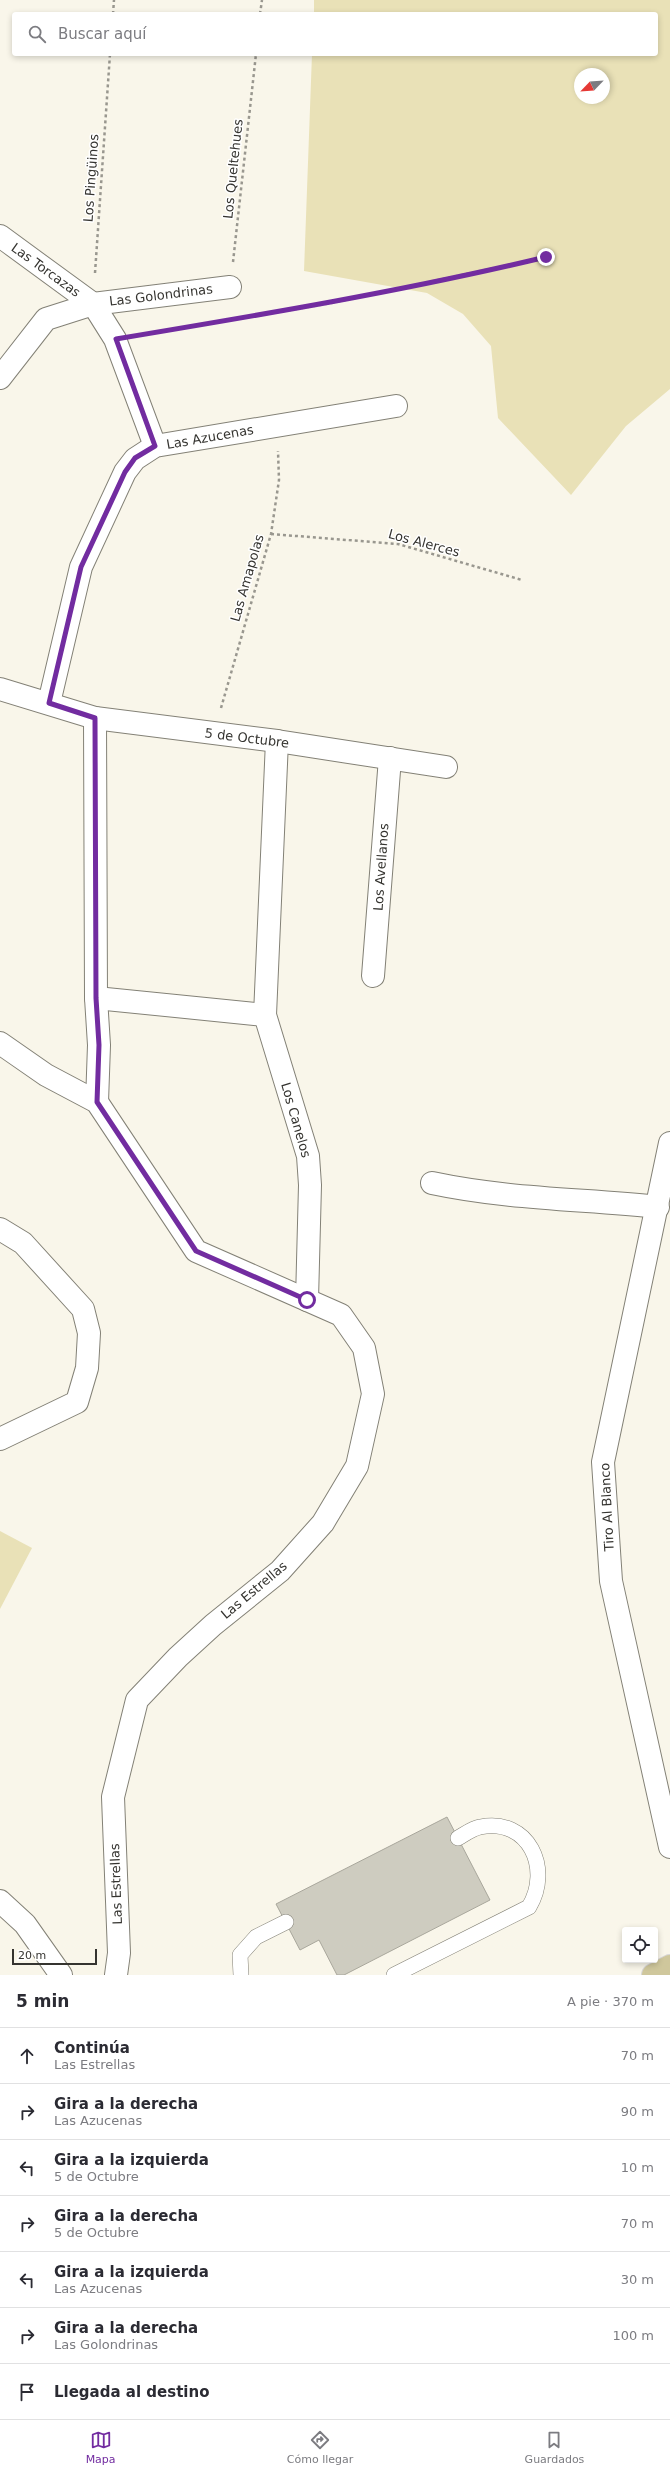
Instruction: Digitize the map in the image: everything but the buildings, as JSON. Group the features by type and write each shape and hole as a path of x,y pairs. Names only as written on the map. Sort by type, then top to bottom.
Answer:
{"main road":[{"path":"654,1975 670,1966"}],"street":[{"name":"Las Torcazas","path":"0,236 93,304"},
{"name":"Las Golondrinas","path":"0,378 46,319 93,304 230,286"},
{"name":"Las Azucenas","path":"93,304 116,339 155,446 396,406"},
{"path":"49,703 81,567 125,472 135,458 155,446"},
{"name":"5 de Octubre","path":"0,689 95,718 277,741 446,767"},
{"path":"95,718 96,998 99,1045 97,1102"},
{"name":"Los Canelos","path":"277,741 265,1015 308,1156 310,1185 307,1300"},
{"name":"Los Avellanos","path":"373,976 390,758"},
{"path":"96,998 265,1015"},
{"name":"Las Estrellas","path":"0,1043 46,1075 97,1102 196,1251 341,1315 364,1348 373,1394 357,1466 323,1523 280,1571 195,1641 137,1700 113,1797 119,1953 116,1975"},
{"name":"Tiro Al Blanco","path":"670,1143 658,1207 603,1462 611,1581 670,1847"},
{"path":"432,1183 520,1197 609,1201 658,1207"},
{"path":"0,1229 23,1243 83,1309 90,1333 88,1368 77,1402 0,1439"},
{"path":"0,1901 25,1924 61,1975"}],"lane":[{"path":"394,1975 529,1907 535,1896 539,1872 531,1848 523,1839 513,1832 491,1826 479,1827 458,1838"},
{"path":"241,1975 240,1955 256,1937 286,1922"}],"path":[{"path":"113,12 114,0"},
{"path":"260,12 262,0"},
{"name":"Los Pingüinos","path":"93,304 110,56"},
{"name":"Los Queltehues","path":"230,286 256,56"},
{"path":"116,339 332,303 546,257"},
{"name":"Las Amapolas","path":"214,733 271,534 279,480 277,425"},
{"name":"Los Alerces","path":"271,534 398,544 522,580"}],"shaded area":[{"path":"314,0 670,0 670,389 626,426 571,495 498,418 491,346 463,314 427,293 304,271 312,56 658,56 658,12 314,12"},
{"path":"0,1531 32,1548 0,1609"}],"route":[{"path":"307,1300 196,1251 97,1102 99,1045 96,998 95,718 49,703 81,567 125,472 135,458 155,446 116,339 332,303 546,257"}]}
